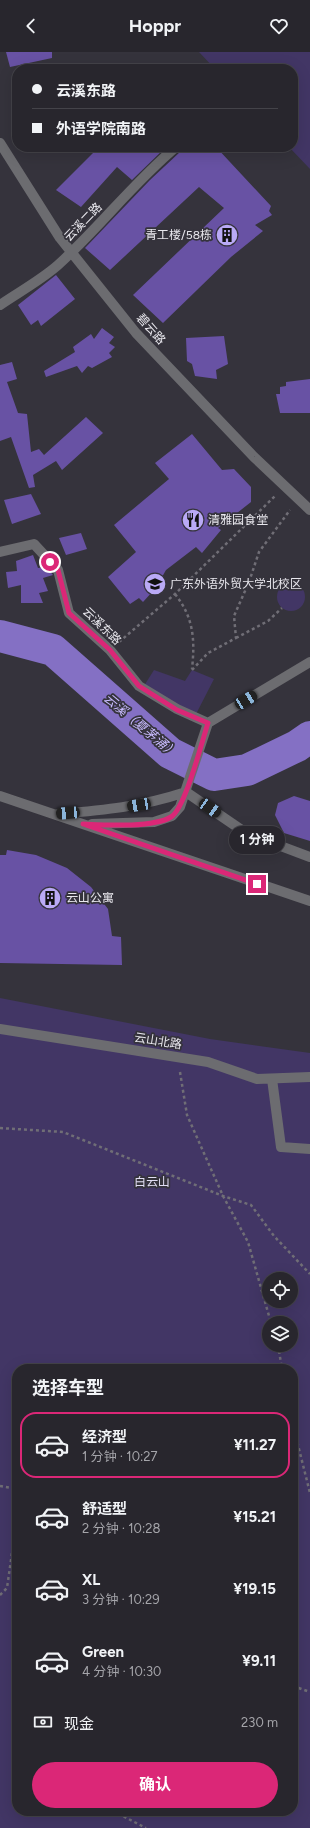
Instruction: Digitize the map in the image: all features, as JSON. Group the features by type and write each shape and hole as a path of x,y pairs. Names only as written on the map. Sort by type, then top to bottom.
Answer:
{"street":[{"name":"碧云路","path":"0,143 60,238 136,333 254,457 310,510"},
{"name":"云溪二路","path":"0,305 57,266 95,229 134,185 170,152"},
{"name":"云溪东路","path":"0,552 34,544 58,570 69,613 110,650 139,686 177,710 208,723"},
{"path":"83,824 154,822 172,816 180,807 186,792 208,723 310,662"},
{"path":"53,814 112,810 152,803 186,792"},
{"path":"186,792 246,833 310,857"},
{"path":"0,796 310,901"},
{"name":"云山北路","path":"0,1029 208,1062 257,1079 310,1077"},
{"path":"272,1079 281,1147 310,1149"}],"path":[{"path":"110,650 175,594 285,486"},
{"path":"236,638 234,616 249,582 259,552 290,509 300,500"},
{"path":"175,594 186,607 190,619 194,653 192,670 208,653 268,621 282,608"},
{"path":"178,1057 187,1115 223,1196 248,1242 269,1316"},
{"path":"0,1128 63,1132 223,1196 251,1205 274,1236 310,1274"},
{"path":"279,1352 281,1364"},
{"path":"298,1445 310,1493"},
{"path":"0,1486 12,1488"},
{"path":"0,1595 7,1588 12,1553"},
{"path":"298,1688 310,1692"},
{"path":"123,1816 146,1828"}],"green space":[{"path":"199,52 310,52 310,169 294,152 298,152 298,64 210,64"},
{"path":"291,583 301,587 305,597 301,607 291,611 281,607 277,597 281,587"},
{"path":"154,670 185,681 192,670 214,679 194,718 142,689"},
{"name":"白云山","path":"0,998 210,1039 310,1053 310,1828 0,1828"}],"building":[{"path":"6,52 52,52 52,58 24,64 12,64 12,67 10,67"},
{"path":"94,152 161,152 132,180 117,167 81,207 56,190"},
{"name":"青工楼/58栋","path":"180,152 221,152 271,206 269,211 272,215 255,225 263,231 231,257 163,323 133,295 224,208 199,187 110,270 85,248 150,180"},
{"path":"56,275 75,299 41,326 38,320 31,325 18,305"},
{"path":"102,328 114,337 109,343 115,347 109,353 112,357 92,368 88,366 82,373 77,366 46,377 44,371 75,352 73,347 91,334 94,339"},
{"path":"224,336 228,364 216,370 217,379 195,376 192,364 187,361 186,338"},
{"path":"12,362 17,379 7,382 18,413 27,414 31,452 39,449 44,455 86,417 103,433 62,470 56,461 33,475 35,487 29,488 11,437 0,441 0,365"},
{"path":"310,379 310,413 280,413 276,394 280,394 280,387 286,386 286,382"},
{"name":"清雅园食堂","path":"192,434 222,470 234,469 251,487 251,502 218,528 221,530 202,553 196,547 166,570 162,577 151,587 153,591 143,602 139,598 130,604 108,577 136,552 114,525 169,479 155,463"},
{"path":"31,494 41,514 12,524 4,500"},
{"path":"81,533 87,549 66,555 59,538"},
{"path":"33,555 38,568 46,567 53,575 43,578 48,591 39,593 43,603 21,603 21,585 8,588 6,572 17,571 16,561"},
{"path":"294,796 310,801 310,841 284,833 275,815 278,803"},
{"name":"云山公寓","path":"7,850 36,855 67,868 91,887 108,909 112,936 121,937 122,965 0,963 0,855 6,855"}],"waterway":[{"name":"云溪（夏茅涌）","path":"0,636 53,650 170,753 214,775 247,770 297,746 310,737"}],"place":[{"name":"青工楼/58栋","path":"227,235"},
{"name":"清雅园食堂","path":"193,520"},
{"name":"广东外语外贸大学北校区","path":"155,584"},
{"name":"云山公寓","path":"50,898"}],"route":[{"path":"50,562 58,570 69,613 110,650 139,686 177,710 208,723 186,792 180,807 172,816 154,822 116,825 83,824 257,884"}]}
